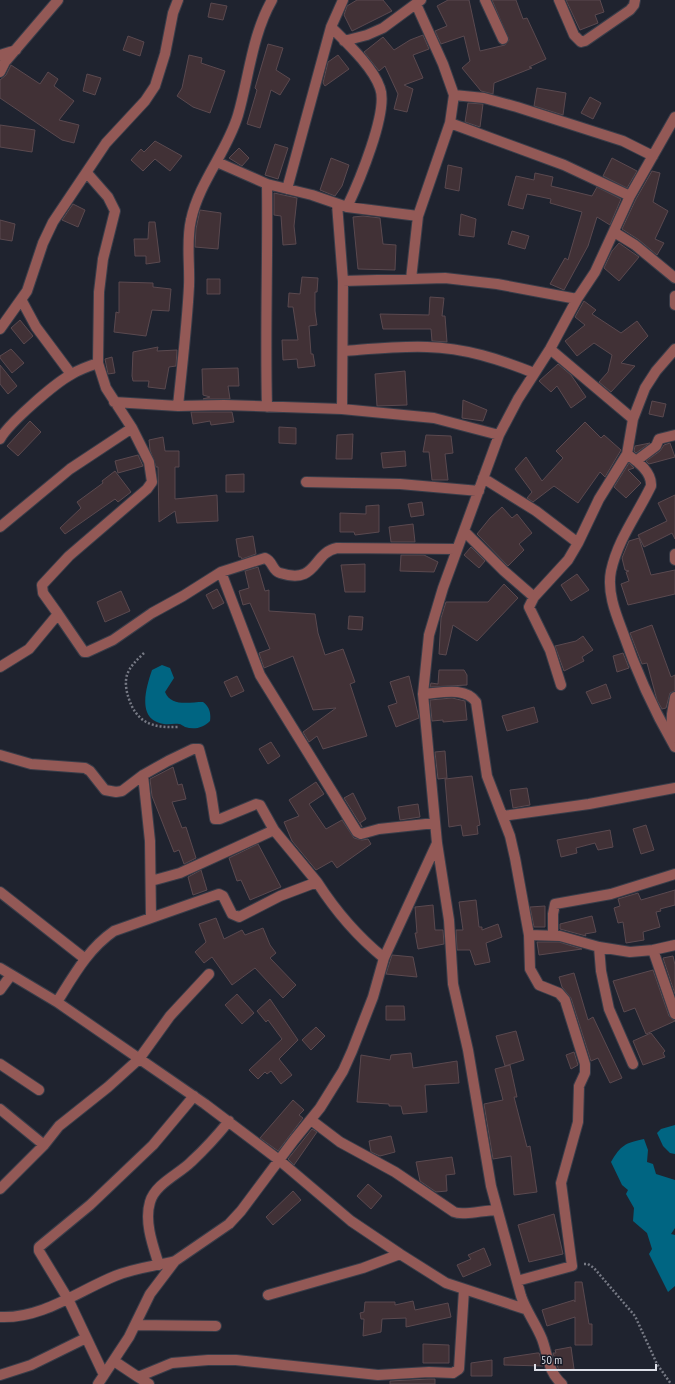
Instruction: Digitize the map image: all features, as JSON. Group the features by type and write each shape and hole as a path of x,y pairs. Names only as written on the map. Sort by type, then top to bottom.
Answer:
{"street":[{"path":"0,329 22,301 30,284 48,231 106,143 145,101 155,86 165,54 173,13 178,0"},
{"path":"178,406 187,316 191,220 202,188 217,162 237,118 262,21 272,0"},
{"path":"287,189 331,27 344,0"},
{"path":"485,0 503,40"},
{"path":"559,0 574,35 581,42 586,42 630,10 634,5 635,0"},
{"path":"0,72 5,62 16,50 53,1"},
{"path":"344,41 367,35 383,28 418,2 454,95 450,123 418,216 411,279"},
{"path":"331,27 378,81 382,96 367,161 347,207"},
{"path":"0,54 16,50"},
{"path":"454,95 484,98 517,107 623,141 652,156"},
{"path":"559,1383 552,1373 541,1338 525,1309 497,1210 482,1138 468,1050 453,984 449,920 437,843 423,694 429,636 443,588 499,435 534,373 550,349 577,299 595,272 630,196 675,117"},
{"path":"450,123 564,165 630,196"},
{"path":"217,162 267,184 347,207 418,216"},
{"path":"87,173 108,197 115,211 103,259 99,292 98,363 106,388 132,428 149,462 152,475 151,486 70,556 42,585 42,592 84,652 113,640 152,613 183,596 221,572 265,558 269,560 275,570 279,573 303,574 314,569 324,553 337,548 457,549"},
{"path":"267,184 268,233 265,338 267,407"},
{"path":"337,204 342,281 344,350 342,409"},
{"path":"614,232 635,245 675,278"},
{"path":"342,281 445,278 490,283 577,299"},
{"path":"675,296 675,305"},
{"path":"22,301 34,324 72,374"},
{"path":"344,350 427,347 452,349 477,353 534,373"},
{"path":"550,349 633,419"},
{"path":"561,685 550,650 529,608 529,604 568,560 578,543 599,499 627,454 633,419 645,388 656,371 675,349"},
{"path":"0,439 32,406 72,374 98,363"},
{"path":"114,402 178,406 303,406 342,409 434,418 499,435"},
{"path":"0,527 70,469 132,428"},
{"path":"636,460 656,446 659,439 675,435"},
{"path":"627,454 636,460 646,470 651,480 651,486 619,545 611,572 611,595 613,605 640,681 673,743"},
{"path":"483,478 536,511 578,543"},
{"path":"306,482 400,484 479,491"},
{"path":"464,531 534,597"},
{"path":"675,554 675,560"},
{"path":"221,572 260,675 357,832 361,834 379,829 435,823"},
{"path":"0,667 28,649 58,614"},
{"path":"423,694 457,692 468,694 473,698 477,706 487,776 491,791 503,816 512,843 529,935 530,969 539,985 559,993 565,1000 585,1069 579,1086 578,1122 561,1183 572,1266 517,1281"},
{"path":"673,743 672,714 675,697"},
{"path":"0,755 31,764 85,768 90,771 105,790 112,792 122,790 168,760 193,749 200,749 211,793 215,819 220,820 258,804 274,830 359,935 384,958"},
{"path":"143,775 149,827 151,918"},
{"path":"503,816 589,804 675,788"},
{"path":"151,881 180,873 274,830"},
{"path":"98,1384 114,1361 135,1325 150,1294 175,1261 229,1224 241,1211 311,1120 336,1084 349,1058 373,997 384,958 437,843"},
{"path":"553,935 553,914 555,904 611,894 675,874"},
{"path":"57,1002 84,958 101,940 114,931 219,894 223,896 232,914 236,917 241,916 280,896 316,882"},
{"path":"0,892 84,958"},
{"path":"529,935 553,935 599,947 630,952 653,950 675,945"},
{"path":"599,947 601,971 609,1010 633,1064"},
{"path":"653,950 675,1014"},
{"path":"0,968 57,1002 194,1096 279,1160 351,1220 446,1284 525,1309"},
{"path":"0,1189 44,1145 59,1126 108,1087 139,1059 170,1016 210,974"},
{"path":"0,990 11,975"},
{"path":"0,1064 39,1090"},
{"path":"104,1374 68,1299 39,1252 39,1246 90,1205 153,1146 194,1096"},
{"path":"0,1109 44,1145"},
{"path":"311,1120 340,1142 395,1172 454,1212 463,1214 478,1210 497,1210"},
{"path":"159,1265 150,1232 149,1206 152,1197 163,1184 190,1163 216,1138 229,1122"},
{"path":"268,1295 363,1268 400,1254"},
{"path":"0,1316 23,1316 68,1299 116,1275 175,1261"},
{"path":"138,1377 172,1363 208,1360 236,1360 366,1379 429,1372 453,1373 459,1370 464,1290"},
{"path":"135,1325 216,1326"},
{"path":"0,1375 43,1360 86,1338"},
{"path":"114,1361 148,1384"}],"path":[{"path":"144,653 131,666 126,676 126,691 131,706 135,714 154,726 161,728 178,727"},
{"path":"572,1266 586,1264 590,1265 635,1316 657,1364 671,1384"}],"water":[{"path":"162,665 170,668 174,678 165,692 168,697 181,703 203,702 209,708 210,721 201,727 192,728 185,727 180,724 164,724 155,721 149,716 146,710 145,702 147,685 152,670"},
{"path":"675,1125 675,1154 670,1153 663,1146 657,1133 661,1129"},
{"path":"644,1139 648,1150 647,1162 653,1164 656,1174 675,1180 675,1228 671,1234 675,1235 675,1286 668,1292 649,1254 652,1249 647,1233 633,1221 634,1208 626,1194 628,1190 622,1185 611,1162 621,1148 632,1142"}],"building":[{"path":"357,0 383,0 392,11 352,31 344,15 347,6"},
{"path":"448,0 469,0 480,51 505,45 509,40 492,0 516,0 523,19 527,18 546,59 529,67 532,68 494,83 493,94 481,91 462,68 470,61 464,36 441,44 435,31 447,26 437,6"},
{"path":"566,0 600,0 604,12 595,15 598,23 580,30"},
{"path":"211,3 227,6 223,20 208,17"},
{"path":"423,35 429,49 413,55 423,78 404,85 413,89 407,112 394,109 398,94 385,66 379,71 364,52 383,37 394,50 410,40"},
{"path":"128,36 144,42 140,56 123,50"},
{"path":"268,44 283,48 276,70 290,79 280,95 271,90 260,128 247,124 257,90 255,88"},
{"path":"189,55 202,58 201,63 225,71 210,113 193,107 177,96 182,88"},
{"path":"338,55 349,69 325,86 323,83 328,62"},
{"path":"11,65 40,84 48,72 58,79 54,86 74,101 59,120 79,125 74,143 62,140 0,98 0,80 6,75"},
{"path":"87,74 101,78 95,95 83,91"},
{"path":"537,88 566,93 563,115 534,106"},
{"path":"590,97 601,103 593,119 581,113"},
{"path":"468,103 483,104 480,127 465,122"},
{"path":"0,125 35,130 32,152 0,147"},
{"path":"155,141 182,156 170,171 155,159 143,171 131,160 141,149 144,152"},
{"path":"275,144 288,148 278,179 265,175"},
{"path":"239,148 249,158 242,166 229,158"},
{"path":"331,158 349,165 342,186 335,196 320,190"},
{"path":"612,158 637,171 627,188 603,176"},
{"path":"448,165 462,168 459,191 445,188"},
{"path":"652,171 660,173 653,202 668,211 655,239 664,243 657,255 639,240 622,229 636,199"},
{"path":"535,173 553,177 551,186 592,196 597,187 621,199 610,225 597,217 588,246 564,290 550,284 565,258 568,260 582,212 550,203 551,199 527,194 523,209 508,205 516,176 534,180"},
{"path":"274,193 297,198 294,226 296,244 283,245 281,216 274,215"},
{"path":"73,204 85,210 78,227 62,220"},
{"path":"200,210 221,213 218,249 195,247 196,229"},
{"path":"461,214 476,219 474,237 459,235"},
{"path":"363,216 380,218 383,244 396,245 395,270 358,269 353,217"},
{"path":"0,220 15,224 12,241 0,239"},
{"path":"149,222 155,222 160,262 146,264 146,256 135,256 134,239 148,239"},
{"path":"512,231 529,236 525,249 508,244"},
{"path":"619,243 639,257 619,281 604,268 612,251"},
{"path":"302,277 318,278 317,292 315,292 317,325 309,326 311,354 313,354 315,366 298,368 297,359 283,360 282,340 298,340 293,307 288,307 289,293 300,294"},
{"path":"207,279 220,279 220,294 207,294"},
{"path":"119,282 153,283 153,287 171,289 169,311 152,310 146,336 114,332 116,312 119,313"},
{"path":"430,297 444,298 442,316 445,316 447,342 432,341 431,329 383,329 380,314 429,315"},
{"path":"584,301 596,310 592,314 621,333 637,321 648,336 621,363 635,366 611,392 599,382 608,372 612,355 594,343 577,356 565,341 585,325 575,317"},
{"path":"20,320 33,336 24,344 11,328"},
{"path":"158,347 157,351 177,350 176,366 169,367 165,389 148,387 149,381 133,381 132,376 133,352"},
{"path":"11,349 24,363 12,373 0,358 0,356"},
{"path":"112,357 115,373 108,374 105,359"},
{"path":"558,364 571,375 586,397 571,408 557,386 551,392 539,381"},
{"path":"0,365 17,386 8,394 0,384"},
{"path":"238,368 239,386 228,386 230,399 203,399 210,397 203,395 202,369"},
{"path":"405,371 407,405 377,406 375,374"},
{"path":"463,400 487,410 483,421 462,418"},
{"path":"652,401 666,404 663,417 649,414"},
{"path":"191,412 232,412 234,422 211,425 210,421 193,424"},
{"path":"30,421 41,432 18,456 7,446"},
{"path":"585,422 601,438 604,435 621,450 605,477 600,472 578,503 554,486 533,502 527,498 532,492 515,469 526,457 542,481 563,458 556,451"},
{"path":"279,427 296,428 296,444 279,443"},
{"path":"353,434 352,459 336,459 337,435"},
{"path":"426,435 451,436 453,453 445,454 448,480 432,480 429,452 423,452"},
{"path":"163,437 165,451 179,451 179,467 175,467 175,499 217,495 218,521 177,523 175,511 159,522 158,467 156,467 150,450 149,440"},
{"path":"650,443 636,453 634,451 635,446"},
{"path":"670,443 675,457 649,464 646,461 660,451 664,445"},
{"path":"405,451 406,466 383,468 381,453"},
{"path":"138,455 143,466 118,473 115,461"},
{"path":"629,463 634,468 628,470 641,483 626,498 614,487"},
{"path":"115,471 131,492 118,502 115,499 65,534 60,528 81,508 77,502 103,483 102,481"},
{"path":"244,474 244,492 226,492 226,475"},
{"path":"675,495 675,539 672,533 644,547 638,535 667,521 658,503"},
{"path":"422,502 424,515 411,517 408,504"},
{"path":"379,505 379,532 355,535 354,532 340,532 340,513 366,514 366,506"},
{"path":"502,507 512,518 517,514 532,533 519,544 524,550 508,566 477,534 490,518"},
{"path":"413,524 415,542 391,542 389,527"},
{"path":"253,536 256,554 242,559 239,557 236,539"},
{"path":"639,538 651,575 675,570 675,594 628,605 621,584 629,581 626,572 629,571 625,570 622,558 629,541"},
{"path":"471,547 485,561 479,568 464,555"},
{"path":"401,555 424,555 438,562 434,572 400,571"},
{"path":"365,564 365,592 345,592 341,565"},
{"path":"258,567 265,591 269,590 269,611 315,614 318,633 325,655 343,649 355,682 350,684 367,736 323,749 317,736 309,742 303,732 336,708 313,710 293,656 264,668 259,653 270,649 250,603 243,605 239,591 249,588 245,571"},
{"path":"577,574 589,590 571,601 561,585"},
{"path":"504,584 518,598 477,641 453,625 446,655 439,654 441,618 446,602 488,602"},
{"path":"217,589 224,603 213,609 206,595"},
{"path":"121,591 130,611 105,622 97,602"},
{"path":"349,616 363,617 362,630 348,629"},
{"path":"652,625 671,677 675,675 675,691 670,693 666,708 662,709 657,700 647,663 642,664 630,633"},
{"path":"583,636 593,650 582,657 584,661 564,671 555,646 576,641"},
{"path":"623,653 629,668 617,672 613,656"},
{"path":"439,670 464,670 467,675 467,685 430,687 431,683 438,684"},
{"path":"237,676 244,691 231,697 224,682"},
{"path":"409,676 419,718 396,727 388,706 397,703 390,682"},
{"path":"606,684 611,698 592,704 586,692"},
{"path":"452,698 465,701 467,720 443,722 443,720 432,721 430,700"},
{"path":"534,707 538,722 507,731 502,716"},
{"path":"271,742 280,756 268,764 259,749"},
{"path":"445,751 447,778 438,779 435,752"},
{"path":"173,767 178,785 182,784 186,799 172,802 182,828 186,827 196,858 184,864 179,850 174,852 152,796 150,779"},
{"path":"472,776 480,825 477,826 478,834 463,836 461,825 449,827 445,779"},
{"path":"316,782 324,794 309,804 326,829 342,820 354,838 362,840 368,839 371,844 337,868 332,861 316,870 292,841 284,822 299,816 289,800"},
{"path":"527,788 530,805 513,808 510,790"},
{"path":"353,793 366,819 360,823 362,827 344,798"},
{"path":"418,804 420,817 400,820 398,807"},
{"path":"646,825 654,850 641,854 633,829"},
{"path":"610,830 613,847 598,850 595,843 576,848 577,853 561,857 557,840"},
{"path":"258,844 281,887 250,900 241,880 237,881 229,858"},
{"path":"201,870 207,890 193,895 188,877"},
{"path":"675,890 675,905 660,909 661,911 656,912 660,927 643,932 644,940 626,943 623,922 618,923 614,908 620,906 618,899 638,893 641,900"},
{"path":"476,900 479,927 482,927 482,930 498,924 502,937 486,943 490,962 475,965 470,950 457,950 456,930 463,930 459,902"},
{"path":"433,905 435,930 443,930 444,944 418,949 415,933 417,933 415,907"},
{"path":"545,906 545,927 534,927 530,907"},
{"path":"592,916 596,932 585,934 586,936 560,929 560,924"},
{"path":"216,918 224,939 242,930 245,935 263,928 270,945 276,953 270,958 296,985 283,998 255,968 232,985 212,957 204,963 195,952 206,942 199,924"},
{"path":"537,942 559,942 582,949 539,955"},
{"path":"392,955 413,957 417,977 386,974"},
{"path":"673,956 675,965 675,994 663,958"},
{"path":"653,970 669,1016 675,1021 646,1034 635,1008 624,1012 613,981"},
{"path":"574,973 588,1020 593,1017 622,1078 610,1083 598,1058 591,1061 571,998 562,987 559,977"},
{"path":"237,994 254,1013 242,1024 225,1005"},
{"path":"270,999 298,1040 279,1059 292,1075 281,1084 271,1071 267,1074 265,1072 258,1079 249,1070 282,1039 268,1020 266,1022 257,1011"},
{"path":"386,1006 404,1006 405,1020 386,1020"},
{"path":"316,1027 325,1036 311,1050 302,1040"},
{"path":"516,1031 524,1060 505,1066 496,1036"},
{"path":"651,1033 665,1051 663,1053 665,1057 643,1065 633,1041"},
{"path":"574,1052 578,1065 571,1069 566,1055"},
{"path":"411,1053 413,1068 457,1061 459,1083 425,1085 427,1112 403,1114 401,1106 357,1102 361,1055 390,1060 391,1055"},
{"path":"510,1065 517,1097 514,1097 527,1147 530,1146 537,1192 514,1195 511,1156 493,1159 484,1104 503,1100 495,1069"},
{"path":"293,1100 304,1110 299,1115 303,1118 278,1151 260,1138"},
{"path":"312,1129 317,1132 294,1165 288,1159"},
{"path":"391,1136 395,1152 380,1156 371,1152 369,1141"},
{"path":"452,1157 455,1174 446,1175 447,1191 436,1192 420,1181 416,1162"},
{"path":"368,1184 382,1196 371,1209 357,1196"},
{"path":"293,1191 301,1200 273,1225 266,1217"},
{"path":"554,1214 563,1254 529,1262 518,1225"},
{"path":"484,1248 491,1265 463,1277 457,1265 471,1259 468,1255"},
{"path":"575,1282 582,1282 589,1324 592,1324 592,1345 575,1345 575,1317 547,1326 542,1310 574,1300 575,1302"},
{"path":"413,1301 415,1310 448,1303 451,1317 406,1327 406,1318 382,1319 381,1332 363,1336 364,1319 361,1319 360,1313 364,1312 365,1302 395,1302 395,1305"},
{"path":"423,1344 449,1345 449,1363 423,1363"},
{"path":"571,1347 574,1369 559,1371 553,1353 556,1353 555,1350"},
{"path":"539,1353 543,1366 504,1365 504,1358"},
{"path":"492,1360 492,1376 471,1376 471,1363"},
{"path":"435,1379 435,1384 390,1384 390,1381"}]}
